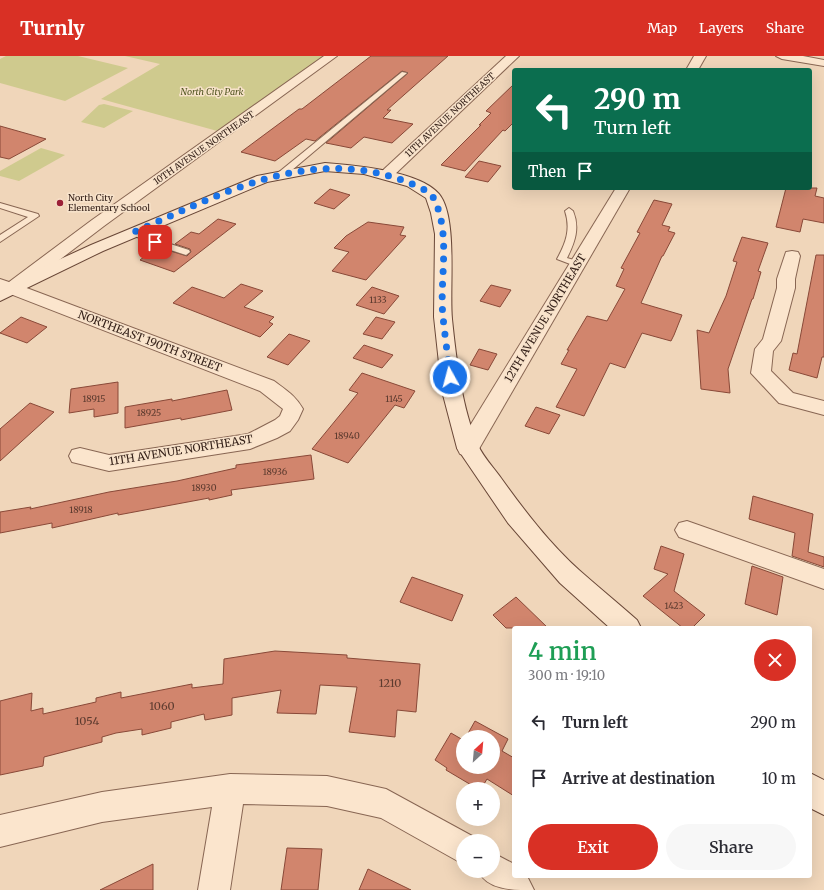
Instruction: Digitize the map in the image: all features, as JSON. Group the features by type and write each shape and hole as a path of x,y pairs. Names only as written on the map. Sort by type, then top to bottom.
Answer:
{"street":[{"name":"10TH AVENUE NORTHEAST","path":"4,289 332,56"},
{"name":"11TH AVENUE NORTHEAST","path":"386,174 513,56"},
{"path":"693,68 700,56"},
{"path":"782,56 824,63"},
{"path":"4,289 233,190 282,174 325,168 364,170 386,174 412,183 433,196 439,213 442,234 443,317 451,384 468,448 521,523 569,576 626,626"},
{"name":"12TH AVENUE NORTHEAST","path":"468,448 622,190"},
{"path":"792,256 786,278 786,288 772,341 764,349 761,373 786,398 824,408"},
{"name":"NORTHEAST 190TH STREET","path":"4,289 267,386 288,400 293,409"},
{"name":"11TH AVENUE NORTHEAST","path":"80,456 109,463 250,441 269,434 282,425 292,416 293,409"},
{"path":"687,530 824,579"},
{"path":"0,831 102,807 230,790 327,791 386,804 456,844"},
{"path":"214,890 230,790"},
{"path":"812,790 824,800"},
{"path":"500,874 510,881 518,890"}],"lane":[{"path":"282,174 404,74"},
{"path":"0,205 36,216 0,239"},
{"path":"569,210 573,220 572,239 562,259 578,264"},
{"path":"134,232 155,242 186,252"}],"green space":[{"path":"6,56 78,56 128,68 65,101 0,83 0,59"},
{"name":"North City Park","path":"125,56 327,56 221,132 101,99 160,64"},
{"path":"104,104 133,111 104,128 81,122 99,105"},
{"path":"41,148 65,155 19,181 0,176 0,171"}],"building":[{"path":"371,56 448,56 387,110 391,110 383,118 413,124 392,143 364,137 351,148 326,143 408,73 402,71 315,141 306,139 275,161 241,152 299,109 302,109"},
{"path":"512,86 512,124 505,131 503,130 465,171 441,165 491,113 486,111"},
{"path":"0,126 46,139 9,159 0,157"},
{"path":"479,161 501,166 488,182 465,177"},
{"path":"812,188 817,188 815,196 824,198 824,223 803,219 800,232 776,227 785,190 812,190"},
{"path":"330,189 350,195 334,209 314,203"},
{"path":"654,200 672,204 662,225 670,227 668,231 675,233 662,256 641,303 682,315 674,335 671,341 642,333 625,368 610,363 584,416 556,407 577,369 561,364 569,350 567,350 587,316 607,321 625,289 616,286 624,269 621,268 640,233 637,232"},
{"path":"218,219 236,224 174,272 140,260 157,247 187,256 191,252 190,249 175,244 191,232 199,234"},
{"path":"368,222 404,227 400,235 406,236 366,280 332,271 349,252 334,248 346,236"},
{"path":"742,237 768,243 758,271 761,272 753,299 728,369 730,393 701,389 697,330 709,333 726,296 737,262 733,261"},
{"path":"816,255 824,255 824,357 822,357 817,378 789,370 793,353 797,354"},
{"path":"241,284 263,291 244,307 274,317 269,322 273,324 260,337 173,303 192,287 224,298"},
{"path":"491,285 511,290 500,307 480,301"},
{"path":"372,287 399,296 384,314 356,305"},
{"path":"21,317 47,327 27,343 0,333"},
{"path":"376,317 395,322 382,339 363,334"},
{"path":"289,334 310,341 288,365 267,357"},
{"path":"364,345 393,355 382,368 353,358"},
{"path":"479,349 497,354 488,370 470,365"},
{"path":"362,373 415,391 404,408 395,405 348,463 312,449 358,393 349,390"},
{"path":"118,382 118,413 94,417 94,409 69,413 71,389"},
{"path":"227,390 232,410 181,420 181,418 125,428 125,407 172,399 172,401"},
{"path":"30,403 54,412 0,461 0,429"},
{"path":"536,407 560,415 549,434 525,426"},
{"path":"311,455 314,479 231,490 232,495 209,500 209,498 118,515 118,513 52,528 52,523 0,533 0,512 31,507 30,509 109,492 177,481 236,468 236,465"},
{"path":"753,496 813,514 808,552 824,557 824,567 792,556 795,533 749,519"},
{"path":"661,546 684,554 674,591 705,615 694,626 680,626 643,596 668,574 654,569"},
{"path":"752,566 783,577 777,615 745,604"},
{"path":"412,577 463,595 452,621 400,602"},
{"path":"516,597 546,626 512,626 512,628 506,628 493,615"},
{"path":"275,651 347,655 347,658 420,664 416,712 397,710 395,737 349,732 357,687 320,685 316,714 277,713 281,690 232,698 232,715 205,720 204,714 171,722 171,728 142,735 142,729 116,733 102,737 102,742 44,757 43,766 0,775 0,701 32,693 31,711 43,708 43,714 96,702 96,698 121,692 121,698 192,684 192,688 223,684 224,659"},
{"path":"475,721 492,730 470,730"},
{"path":"451,733 456,736 456,774 500,774 500,735 508,739 502,751 512,757 512,795 500,787 500,782 492,782 487,779 485,782 466,782 446,770 447,768 435,760"},
{"path":"287,848 322,849 318,890 281,890"},
{"path":"153,864 153,890 100,890"},
{"path":"368,869 411,890 359,890"}],"place":[{"name":"North City Elementary School","path":"60,203"}],"route":[{"path":"155,242 134,232 233,190 262,179 282,174 325,168 364,170 386,174 412,183 433,196 439,213 442,234 443,317 450,377"}]}
